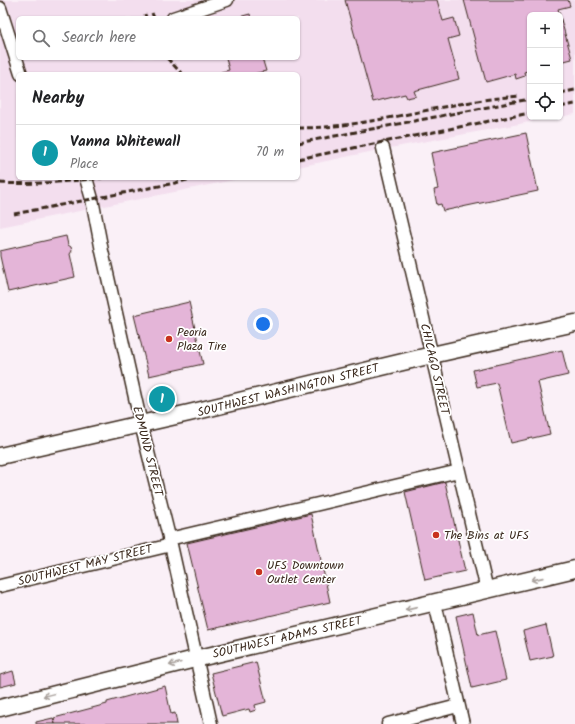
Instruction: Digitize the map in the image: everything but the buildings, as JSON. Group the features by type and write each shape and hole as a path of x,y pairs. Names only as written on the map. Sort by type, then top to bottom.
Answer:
{"main road":[{"name":"SOUTHWEST WASHINGTON STREET","path":"0,456 575,323"},
{"name":"SOUTHWEST ADAMS STREET","path":"0,708 195,659 575,570"}],"street":[{"path":"179,16 213,2 227,0"},
{"path":"0,8 16,53"},
{"path":"18,60 21,72"},
{"name":"CHICAGO STREET","path":"383,148 487,590"},
{"name":"EDMUND STREET","path":"87,180 141,424 170,542 210,724"},
{"name":"SOUTHWEST MAY STREET","path":"0,586 170,542 459,471"},
{"path":"435,603 463,724"},
{"path":"388,724 458,706"}],"shaded area":[{"path":"0,0 575,0 575,114 563,116 563,12 527,12 527,120 541,120 374,151 300,167 300,72 16,72 16,180 234,180 0,227"}],"railway":[{"path":"169,60 180,72"},
{"path":"563,92 575,90"},
{"path":"300,128 354,124 464,103 520,96"},
{"path":"300,143 527,100"},
{"path":"563,106 575,104"},
{"path":"300,159 527,114"},
{"path":"0,183 39,183 77,180"},
{"path":"14,214 186,180"}],"place":[{"name":"Peoria Plaza Tire","path":"169,339"},
{"name":"Vanna Whitewall","path":"162,399"},
{"name":"The Bins at UFS","path":"436,535"},
{"name":"UFS Downtown Outlet Center","path":"259,572"}]}
